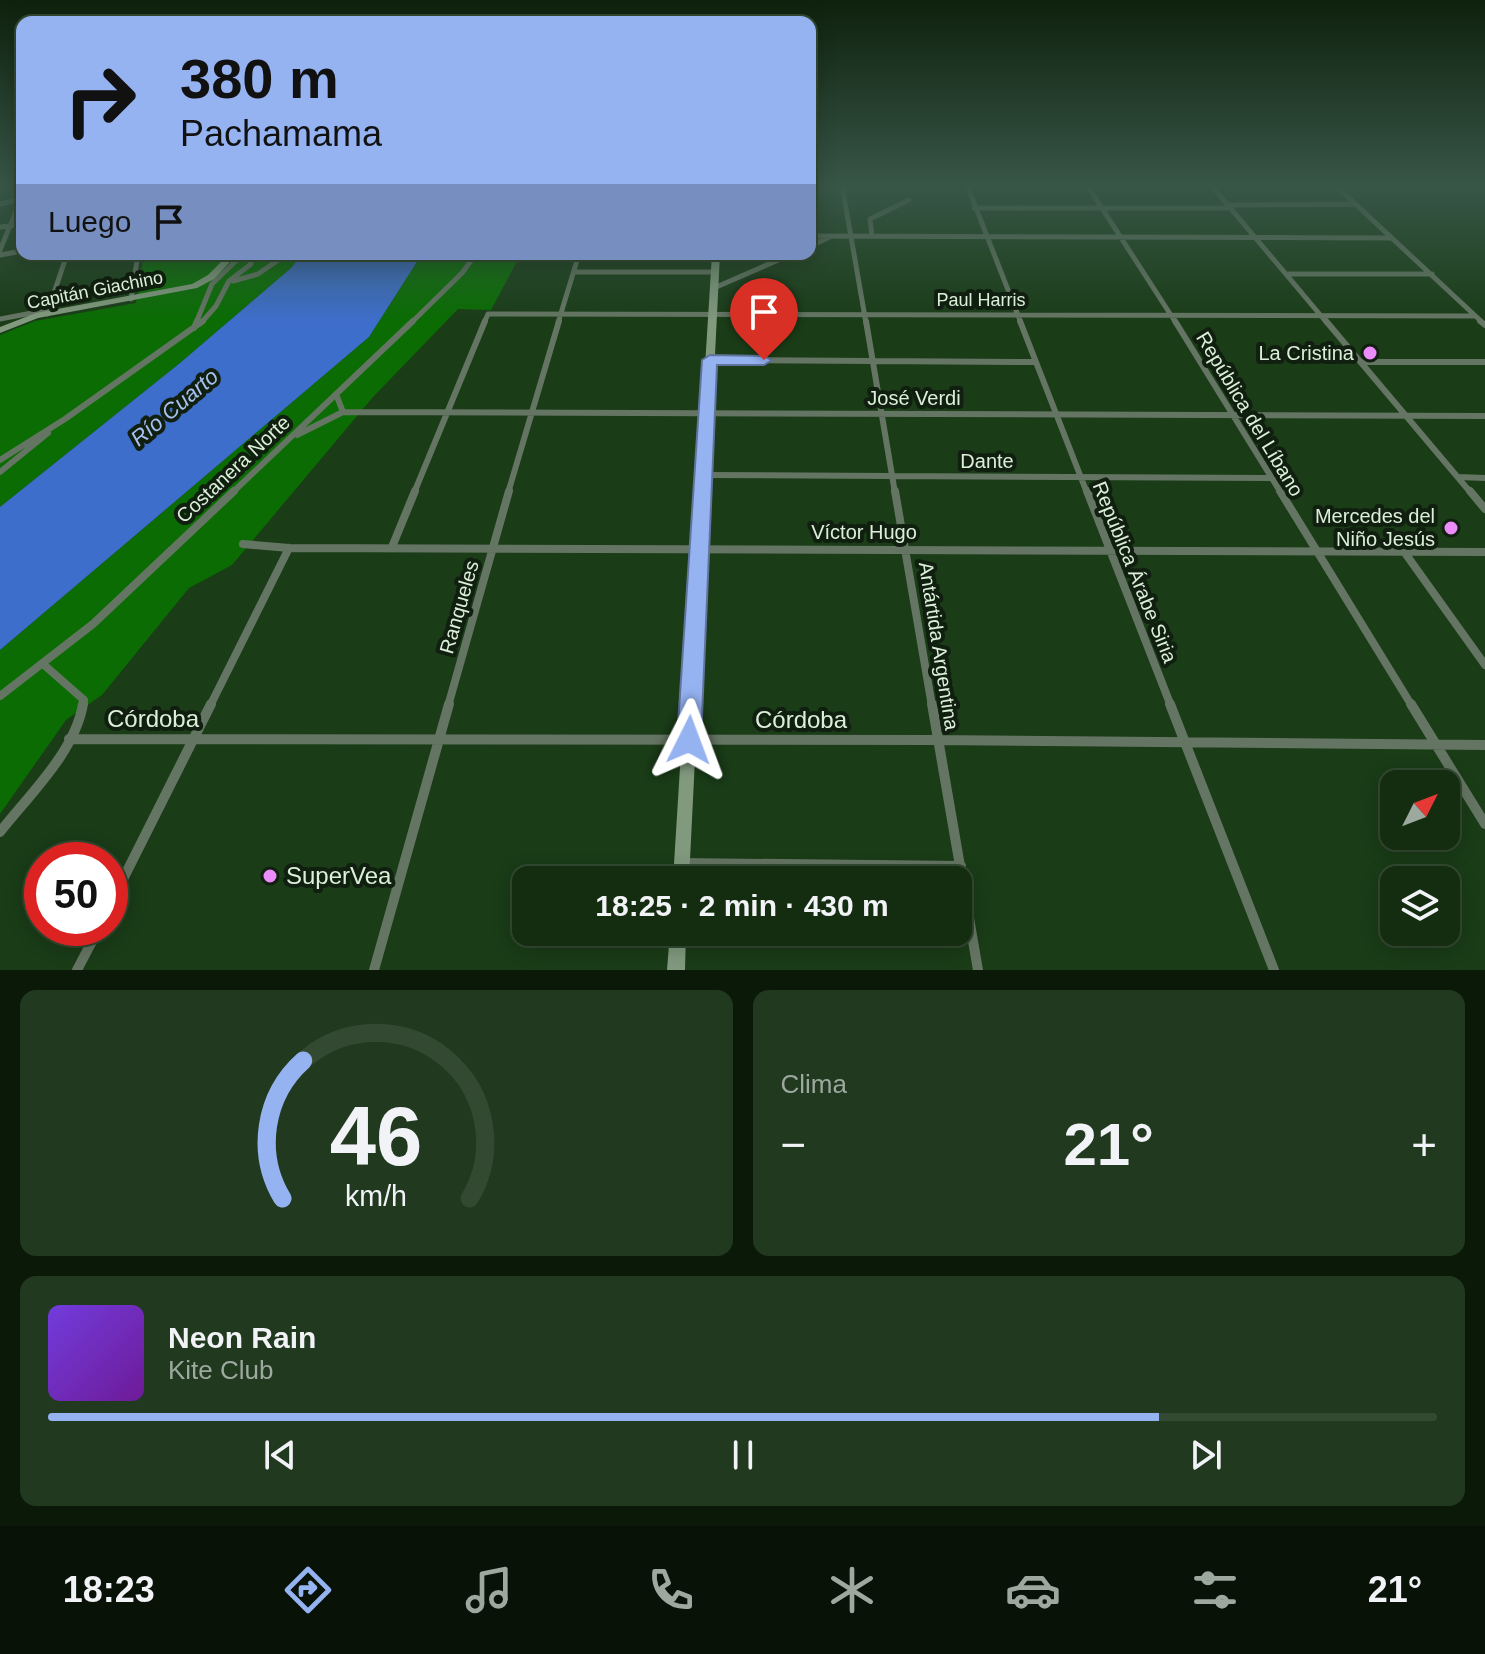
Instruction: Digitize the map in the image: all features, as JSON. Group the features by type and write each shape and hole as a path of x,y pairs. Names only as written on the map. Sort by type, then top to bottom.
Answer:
{"main road":[{"path":"0,328 48,312 131,298 200,280 220,260"},
{"name":"Capitán Giachino","path":"131,298 206,281 227,260"},
{"path":"682,866 716,260"},
{"path":"676,970 677,946"}],"street":[{"path":"0,253 8,230"},
{"name":"Antártida Argentina","path":"850,230 936,740 961,866"},
{"path":"871,230 872,236"},
{"name":"República Árabe Siria","path":"983,230 1274,970"},
{"name":"República del Líbano","path":"1115,230 1171,314 1485,824"},
{"path":"1249,230 1485,509"},
{"path":"1383,230 1485,325"},
{"path":"816,236 1391,238"},
{"path":"816,243 833,236"},
{"path":"0,319 48,312 65,260"},
{"path":"131,298 137,260"},
{"path":"194,328 212,284 239,260"},
{"path":"0,460 65,419 194,328 211,314 229,281 251,264 249,260"},
{"path":"212,284 258,274 278,260"},
{"name":"Costanera Norte","path":"0,696 93,624 462,273 472,260"},
{"name":"Ranqueles","path":"374,970 531,412 577,260"},
{"path":"714,288 778,260"},
{"path":"574,272 715,272"},
{"path":"1286,274 1432,274"},
{"name":"Paul Harris","path":"445,412 488,314 1475,316"},
{"path":"710,360 1035,362"},
{"path":"1361,362 1485,362"},
{"path":"287,440 343,412 336,394"},
{"name":"José Verdi","path":"343,412 1485,416"},
{"path":"392,547 445,412"},
{"path":"0,472 65,419"},
{"name":"Dante","path":"703,475 1270,478"},
{"path":"1458,477 1485,478"},
{"name":"Víctor Hugo","path":"243,544 289,548 1485,552"},
{"path":"128,869 289,548"},
{"path":"1405,553 1485,665"},
{"path":"0,832 69,739 85,712 84,700 43,664"},
{"name":"Córdoba","path":"69,739 936,740 1485,745"},
{"name":"Antártida Argentina","path":"972,933 978,970"},
{"path":"77,970 90,946"}],"green space":[{"path":"143,260 297,260 180,363 0,507 0,335 35,321 136,303"},
{"path":"418,260 518,260 491,310 458,309 373,397 232,565 189,588 102,695 66,720 0,814 0,650 369,337"}],"water":[{"name":"Río Cuarto","path":"297,260 418,260 369,337 0,650 0,507 180,363"}],"place":[{"name":"La Cristina","path":"1370,353"},
{"name":"Mercedes del Niño Jesús","path":"1451,528"},
{"name":"SuperVea","path":"270,876"}],"route":[{"path":"689,740 710,360 764,360"}]}
